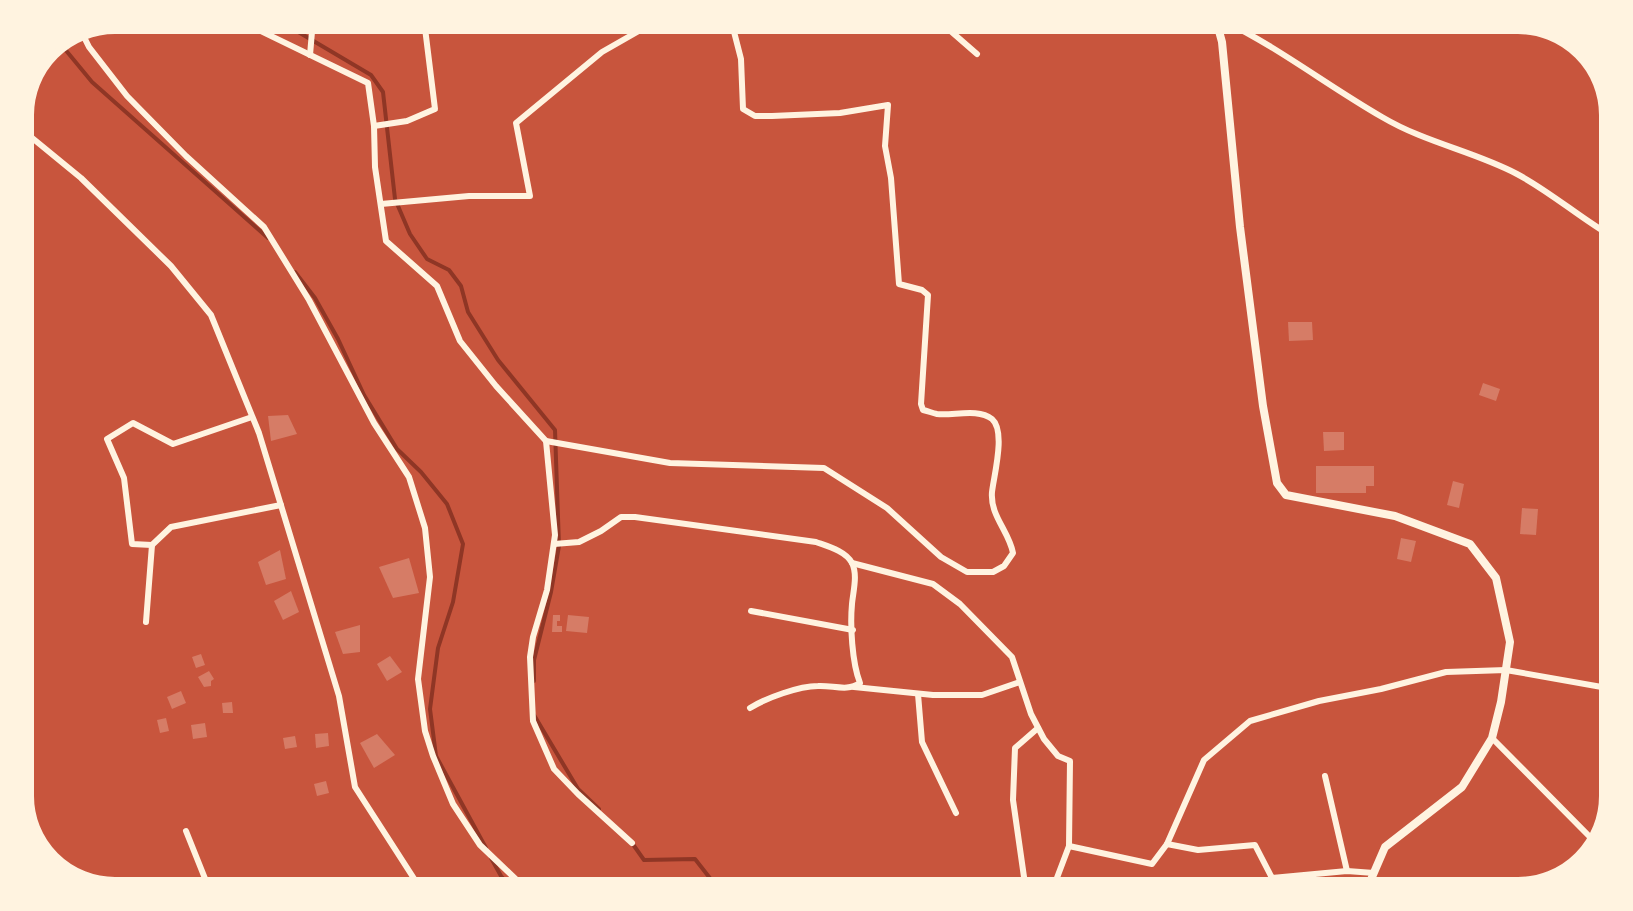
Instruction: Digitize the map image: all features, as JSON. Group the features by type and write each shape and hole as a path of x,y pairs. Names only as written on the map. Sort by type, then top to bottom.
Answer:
{"street":[{"path":"259,30 368,83 374,126 375,167 387,241 437,286 460,340 496,386 548,441 670,463 824,468 887,508 941,557 967,572 993,572 1004,566 1013,553 1011,541 996,519 992,495 999,431 992,419 979,414 938,414 923,410 921,404 928,295 922,290 899,284 891,178 885,146 888,105 840,113 755,116 743,110 741,59 734,30"},
{"path":"310,55 312,30"},
{"path":"374,126 407,121 435,109 425,30"},
{"path":"381,204 469,196 530,196 516,123 602,51 640,30"},
{"path":"949,30 976,54"},
{"path":"1219,30 1222,42 1240,227 1263,406 1277,483 1286,495 1395,516 1470,544 1496,578 1510,642 1501,702 1492,738 1462,787 1385,847 1370,881"},
{"path":"1244,30 1347,96 1403,128 1422,138 1489,161 1519,175 1603,230"},
{"path":"83,36 89,47 127,96 186,156 264,227 309,300 374,423 409,477 425,528 430,578 418,679 425,731 453,804 480,845 518,881"},
{"path":"30,136 98,194 171,266 210,315 252,417 281,505 339,696 355,787 416,881"},
{"path":"152,545 132,544 124,478 106,439 133,423 172,444 252,417"},
{"path":"548,441 557,544 530,657 533,722 554,769 632,843"},
{"path":"146,622 152,545 171,526 281,505"},
{"path":"557,544 579,542 601,531 621,517 635,517 816,542 831,548 852,563 933,584 960,604 1012,657 1038,729 1052,751 1070,761 1069,846 1056,881"},
{"path":"852,563 855,585 851,605 856,674 860,683 854,687"},
{"path":"751,611 853,630"},
{"path":"1069,846 1152,864 1167,844 1204,760 1250,722 1319,701 1381,689 1446,672 1506,670 1603,687"},
{"path":"750,708 794,690 818,686 854,687 918,694 982,695 1020,682"},
{"path":"918,694 922,742 956,813"},
{"path":"1025,881 1013,800 1015,748 1038,729"},
{"path":"1492,738 1592,838"},
{"path":"1325,776 1347,871"},
{"path":"186,831 206,881"},
{"path":"1167,844 1198,850 1255,845 1272,878 1347,871 1374,873"}],"building":[{"path":"1288,322 1312,322 1313,340 1289,341"},
{"path":"1483,383 1500,389 1496,401 1479,395"},
{"path":"288,415 297,434 271,441 268,416"},
{"path":"1323,432 1344,432 1344,450 1324,451"},
{"path":"1316,466 1374,466 1374,486 1366,486 1366,493 1316,493"},
{"path":"1453,481 1464,484 1459,508 1447,505"},
{"path":"1522,508 1538,509 1536,535 1520,534"},
{"path":"1401,538 1416,541 1411,562 1397,559"},
{"path":"280,550 286,579 266,585 258,562"},
{"path":"409,558 419,593 393,598 379,567"},
{"path":"291,591 299,612 283,620 274,601"},
{"path":"553,615 560,615 557,626 562,626 562,632 552,632"},
{"path":"568,615 589,617 587,633 566,631"},
{"path":"360,625 360,652 343,654 335,632"},
{"path":"201,654 205,665 196,668 192,657"},
{"path":"390,656 402,672 387,681 377,664"},
{"path":"209,671 214,679 211,681 211,686 204,687 198,677"},
{"path":"181,691 186,703 172,709 167,697"},
{"path":"232,702 233,713 223,713 222,703"},
{"path":"166,718 169,731 160,733 157,720"},
{"path":"205,723 207,737 193,739 191,725"},
{"path":"328,733 329,746 316,748 315,734"},
{"path":"377,734 395,755 374,768 360,743"},
{"path":"295,736 297,747 285,749 283,738"},
{"path":"326,781 329,793 317,796 314,784"}],"waterway":[{"path":"295,30 371,75 383,92 395,199 410,234 427,259 449,270 461,286 468,312 498,360 555,430 559,546 551,592 534,660 534,681"},
{"path":"64,48 92,82 268,238"},
{"path":"295,272 315,298 338,339 364,395 397,449 421,472 447,504 463,544 453,602 438,648 430,709 436,756 486,848"},
{"path":"534,715 578,789 599,809"},
{"path":"632,843 644,860 695,859 712,881"},
{"path":"491,858 505,881"}]}
